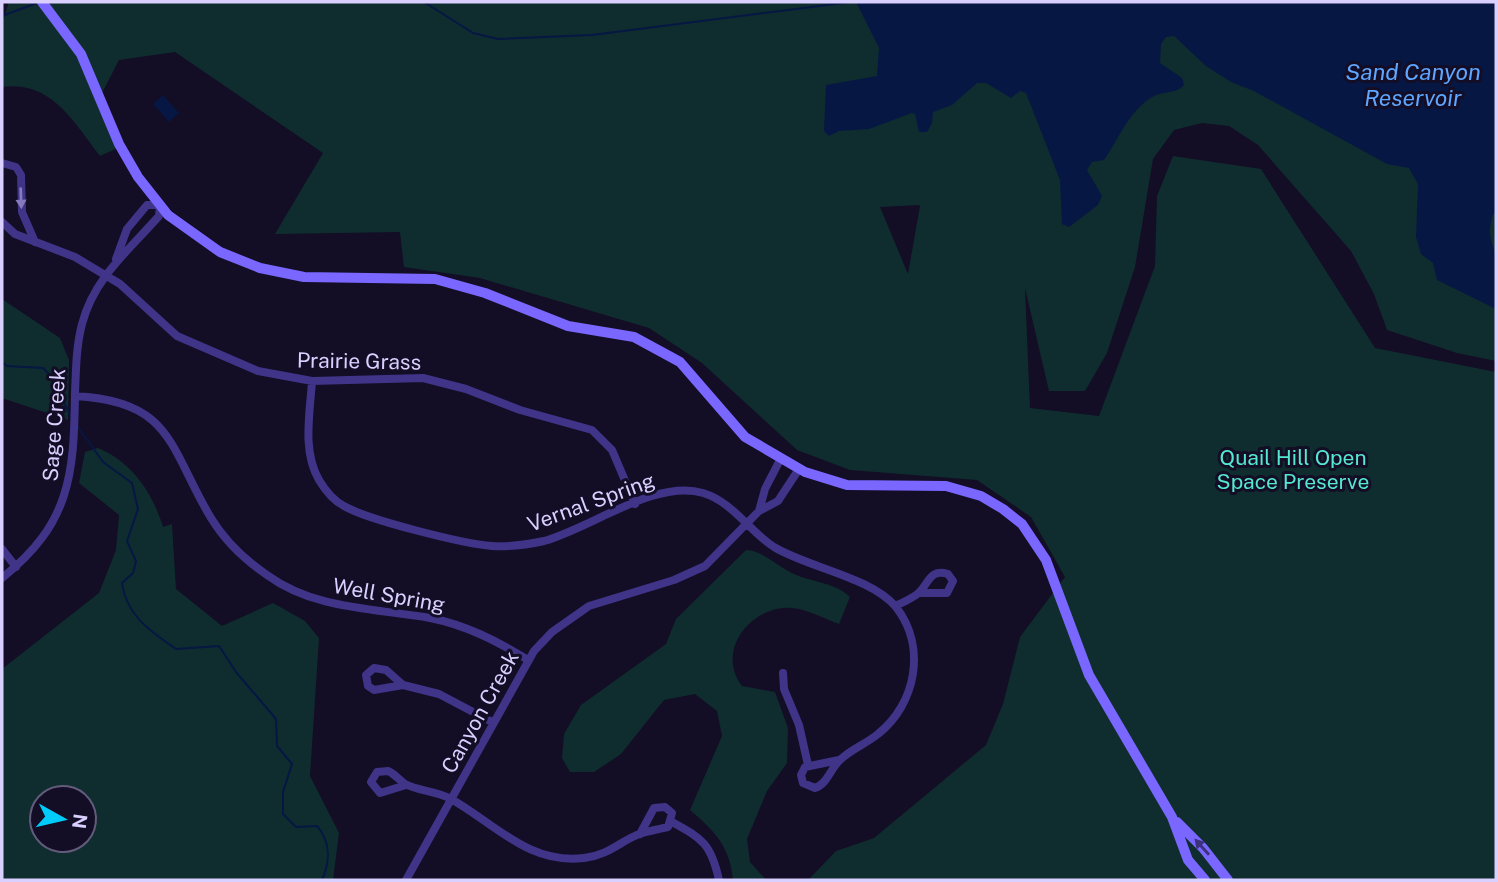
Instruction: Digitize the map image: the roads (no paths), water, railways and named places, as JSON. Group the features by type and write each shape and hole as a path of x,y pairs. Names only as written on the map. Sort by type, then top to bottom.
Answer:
{"street":[{"path":"43,2 81,54 119,144 160,205 196,237 220,252 260,268 304,277 435,279 485,293 568,326 596,329 650,344 680,362 745,437 780,460 826,481 847,485 955,488 981,496 1021,524 1046,560 1089,676 1172,817 1188,860 1205,880"},
{"path":"2,163 16,167 21,175 22,212 35,242"},
{"name":"Sage Creek","path":"2,578 46,536 64,503 73,456 75,361 82,322 104,274 159,216 160,205 147,205 127,229 116,259"},
{"name":"Prairie Grass","path":"2,222 15,234 75,257 120,284 170,330 192,345 258,372 312,381 422,378 466,389 520,410 592,430 612,450 635,504"},
{"path":"127,229 140,237"},
{"name":"Vernal Spring","path":"312,381 309,437 311,459 318,479 342,505 366,517 488,546 519,546 565,533 673,491 703,493 730,508 768,544 792,558 860,582 895,606"},
{"name":"Well Spring","path":"75,396 115,400 152,418 172,441 200,498 223,534 239,552 279,583 334,604 431,618 460,626 483,634 528,660"},
{"name":"Canyon Creek","path":"759,512 764,491 780,460"},
{"name":"Canyon Creek","path":"406,880 528,660 552,632 589,606 694,573 716,556 759,512 779,499 799,469"},
{"path":"764,491 779,499"},
{"path":"2,550 16,567"},
{"path":"839,760 808,765 802,771 806,786 815,788 822,784 839,760 888,725 906,701 914,670 911,640 895,606 919,593"},
{"path":"783,673 784,689 799,725 808,765"},
{"path":"403,685 439,694 492,722"},
{"path":"406,785 428,789 452,800 477,814 501,834 530,851 550,858 583,858 608,852 640,834 668,827 671,822 669,809 654,808 640,834"},
{"path":"1172,817 1203,848 1228,880"},
{"path":"671,822 705,842 713,855 719,880"}],"water":[{"name":"Sand Canyon Reservoir","path":"856,2 1496,2 1496,214 1493,214 1490,232 1497,263 1496,309 1437,280 1433,263 1421,254 1416,237 1418,184 1409,168 1387,164 1254,91 1231,82 1206,66 1174,36 1166,37 1161,44 1160,63 1182,78 1184,85 1178,90 1158,94 1145,102 1131,116 1104,160 1092,162 1087,170 1102,196 1098,205 1069,227 1062,224 1060,180 1026,93 1020,91 1011,98 986,83 977,83 952,105 933,112 932,123 927,132 919,132 915,114 912,113 869,129 839,131 829,136 824,131 826,85 877,76 879,48"},
{"path":"163,95 179,113 169,122 153,104"}],"waterway":[{"path":"424,2 473,33 498,39 592,35 851,2"},
{"path":"2,16 37,3"},
{"path":"2,362 7,366 43,368 50,375 71,416"},
{"path":"77,426 103,462 132,483 138,509 127,541 136,561 133,573 122,583 128,604 149,629 176,649 219,646 236,672 276,719 277,746 292,764 283,792 283,814 296,827 317,826 322,832 328,852 322,880"}],"park label":[{"name":"Quail Hill Open Space Preserve","path":"1293,469"}]}
